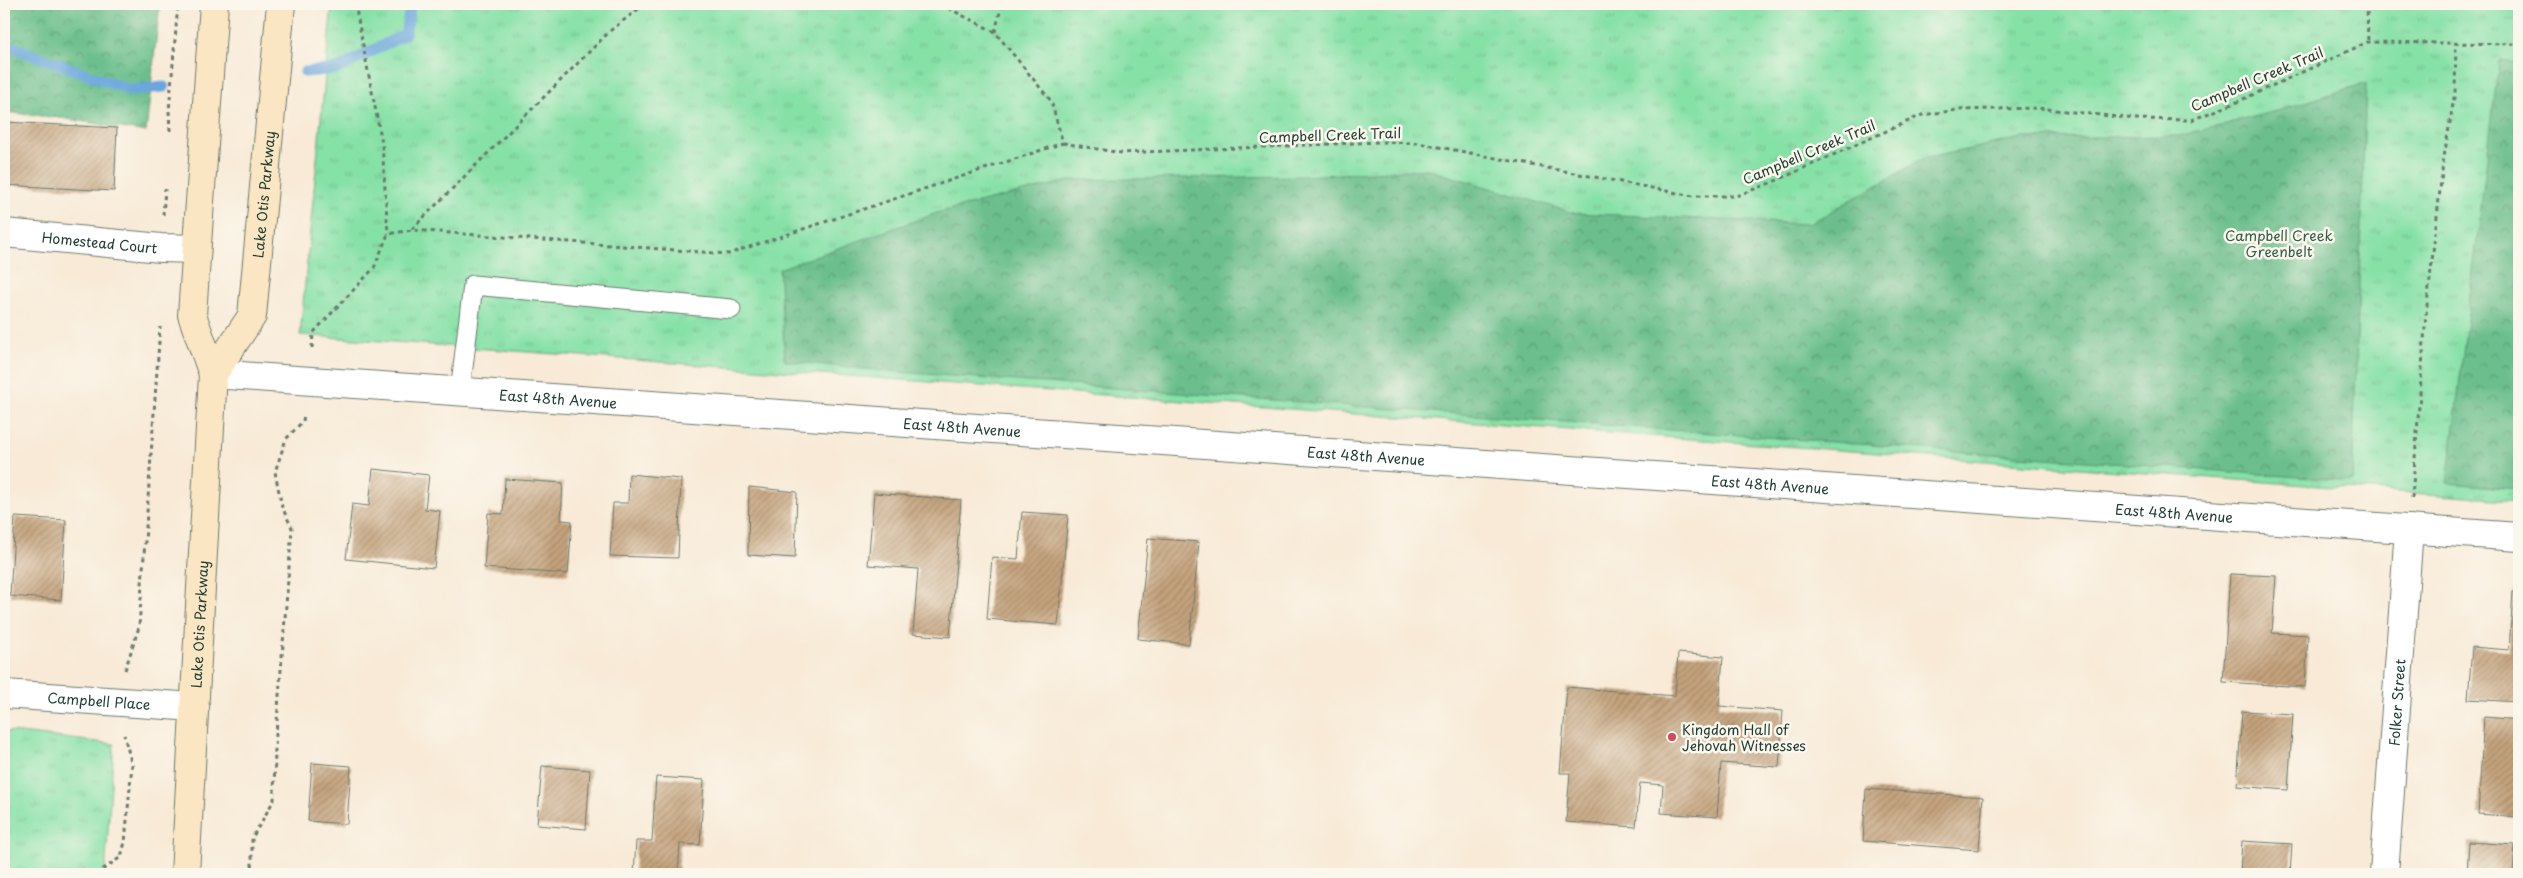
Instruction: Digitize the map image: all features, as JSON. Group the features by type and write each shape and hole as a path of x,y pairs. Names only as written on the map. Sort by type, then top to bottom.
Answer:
{"main road":[{"name":"Lake Otis Parkway","path":"185,874 214,374 192,315 214,10"},
{"name":"Lake Otis Parkway","path":"214,374 252,316 280,14"}],"street":[{"name":"Homestead Court","path":"4,233 160,248 196,249"},
{"name":"East 48th Avenue","path":"214,374 1481,462 2519,537"},
{"name":"Folker Street","path":"2384,874 2409,529"},
{"name":"Campbell Place","path":"4,694 195,706"}],"lane":[{"path":"460,392 473,285 731,309"}],"path":[{"path":"169,111 178,4"},
{"path":"313,333 374,268 388,234 382,143 355,4"},
{"path":"412,230 611,30 645,4"},
{"path":"388,234 412,230 728,254 1063,143 1051,101 994,32 940,4"},
{"path":"994,32 1002,4"},
{"path":"2367,4 2368,42"},
{"name":"Campbell Creek Trail","path":"1063,143 1121,152 1379,142 1418,144 1693,196 1736,196 1773,182 1922,115 1958,110 2038,108 2136,119 2191,120 2228,106 2368,42 2519,44"},
{"path":"2409,529 2426,314 2443,163 2455,92 2456,42"},
{"path":"126,663 139,627 160,321"},
{"path":"256,874 252,865 252,838 274,800 275,748 292,528 282,507 274,472 286,440 303,421"},
{"path":"96,874 120,857 125,842 132,765 128,748"}],"green space":[{"path":"4,4 160,4 146,132 61,118 4,112"},
{"name":"Campbell Creek Greenbelt","path":"332,4 2519,4 2519,501 300,335"},
{"path":"2499,61 2519,63 2519,489 2447,483"},
{"path":"2366,83 2352,481 885,371 785,361 779,269 940,212 1073,180 1302,176 1426,169 1574,213 1809,224 1923,159 2021,138 2179,136 2277,111"},
{"path":"4,731 114,744 105,874 4,874"}],"building":[{"path":"4,122 117,128 114,191 4,185"},
{"path":"373,469 429,475 425,509 440,511 434,568 346,559 352,504 369,506"},
{"path":"629,474 681,479 678,558 610,556 613,503 628,503"},
{"path":"505,479 563,483 561,520 572,521 568,574 484,568 488,513 503,514"},
{"path":"749,487 797,492 795,558 748,555"},
{"path":"874,493 961,500 950,637 913,634 918,569 868,565"},
{"path":"1022,512 1068,515 1058,625 987,619 992,557 1018,559"},
{"path":"15,517 66,520 61,600 10,596"},
{"path":"1148,538 1199,542 1189,644 1138,639"},
{"path":"2230,574 2276,576 2272,633 2308,635 2305,687 2223,682"},
{"path":"2513,592 2519,593 2519,702 2468,699 2472,647 2509,650"},
{"name":"Kingdom Hall of Jehovah Witnesses","path":"1678,653 1723,657 1719,706 1783,711 1779,767 1721,763 1717,817 1661,813 1663,785 1640,783 1636,827 1566,822 1570,773 1560,773 1567,687 1675,696"},
{"path":"2242,711 2293,714 2288,790 2237,786"},
{"path":"2484,717 2519,720 2519,817 2478,814"},
{"path":"312,763 351,766 347,824 308,821"},
{"path":"542,766 590,770 586,829 537,825"},
{"path":"656,777 704,780 700,845 680,844 678,874 634,874 636,841 652,841"},
{"path":"1866,789 1983,797 1979,850 1863,841"},
{"path":"2242,841 2292,844 2290,874 2240,874"},
{"path":"2469,842 2515,845 2513,874 2467,874"}],"waterway":[{"path":"305,72 337,69 405,34 411,4"},
{"path":"4,44 130,90 164,87"}],"place":[{"name":"Kingdom Hall of Jehovah Witnesses","path":"1672,737"}]}
